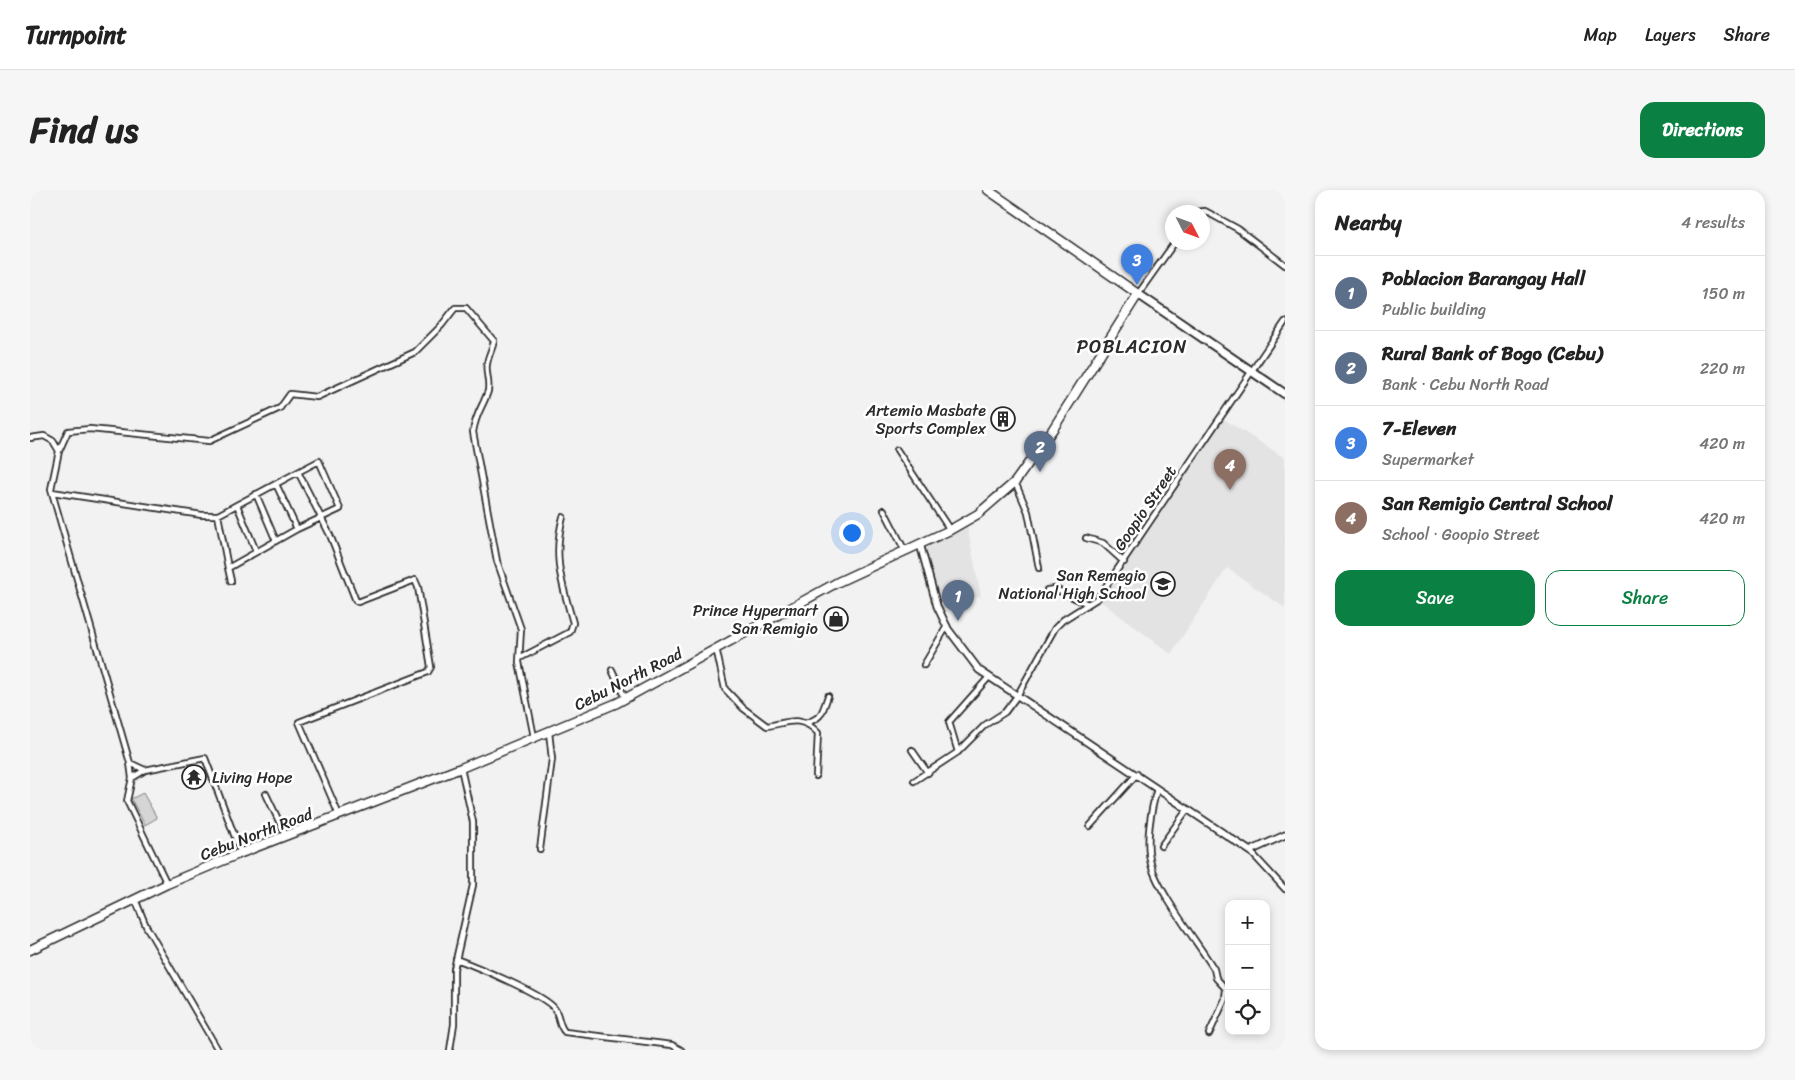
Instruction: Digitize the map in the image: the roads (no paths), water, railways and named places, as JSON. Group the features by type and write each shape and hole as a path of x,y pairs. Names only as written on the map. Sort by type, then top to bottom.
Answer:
{"highway":[{"path":"989,190 1138,294"},
{"name":"Cebu North Road","path":"30,950 167,884 241,853 462,768 625,698 838,582 950,530 978,514 1015,482 1053,429 1138,294"}],"main road":[{"path":"1138,294 1285,394"}],"street":[{"path":"1210,213 1238,229 1285,265"},
{"path":"1138,294 1169,250"},
{"path":"167,884 127,801 132,778 130,762 52,492 59,451 68,431 90,429 209,441 280,408 290,394 317,397 415,352 456,308 466,308 494,341 492,353 486,364 489,381 487,392 475,416 473,432 498,561 521,629 520,658 534,738"},
{"name":"Goopio Street","path":"914,781 928,774 958,752 985,725 1005,712 1017,696 1055,628 1063,620 1098,598 1285,322"},
{"path":"30,438 44,436 52,441 59,451"},
{"path":"898,450 950,530"},
{"path":"52,492 202,515 218,515 319,461 340,509 297,529 228,568"},
{"path":"298,472 330,535 358,602 415,580 431,667 422,676 299,722 340,816"},
{"path":"1015,482 1028,512 1039,568"},
{"path":"276,484 297,529"},
{"path":"256,494 276,541"},
{"path":"237,505 256,551"},
{"path":"884,510 905,551"},
{"path":"218,515 231,581"},
{"path":"520,658 570,632 572,623 557,564 558,534 563,517"},
{"path":"1086,538 1103,543 1124,562"},
{"path":"920,544 937,606 947,626 979,670 1250,851 1285,889"},
{"path":"1048,590 1055,589 1088,604"},
{"path":"924,665 947,626"},
{"path":"716,648 725,689 743,708 767,726 788,720 804,723 813,727 818,733 816,776"},
{"path":"612,670 625,698"},
{"path":"958,752 949,722 988,677"},
{"path":"804,723 817,720 828,696"},
{"path":"540,849 552,759 549,732"},
{"path":"912,750 928,774"},
{"path":"132,778 145,770 205,758 241,853"},
{"path":"130,762 145,770"},
{"path":"450,1050 454,1024 453,981 456,959 473,885 473,822 462,768"},
{"path":"1090,826 1137,774"},
{"path":"1157,789 1150,815 1151,864 1166,893 1214,969 1216,978 1226,989 1225,999 1209,1034"},
{"path":"266,794 286,837"},
{"path":"1161,846 1187,810"},
{"path":"1250,851 1285,835"},
{"path":"135,899 146,926 218,1050"},
{"path":"456,959 485,969 542,999 554,1008 560,1019 561,1028 565,1032 672,1045 681,1050"}],"place":[{"name":"7-Eleven","path":"1137,285"},
{"name":"Artemio Masbate Sports Complex","path":"1003,419"},
{"name":"Rural Bank of Bogo (Cebu)","path":"1040,472"},
{"name":"San Remigio Central School","path":"1230,490"},
{"name":"San Remegio National High School","path":"1163,584"},
{"name":"Prince Hypermart San Remigio","path":"836,619"},
{"name":"Poblacion Barangay Hall","path":"958,621"},
{"name":"Living Hope","path":"194,777"}],"district":[{"name":"POBLACION","path":"1132,346"}]}
